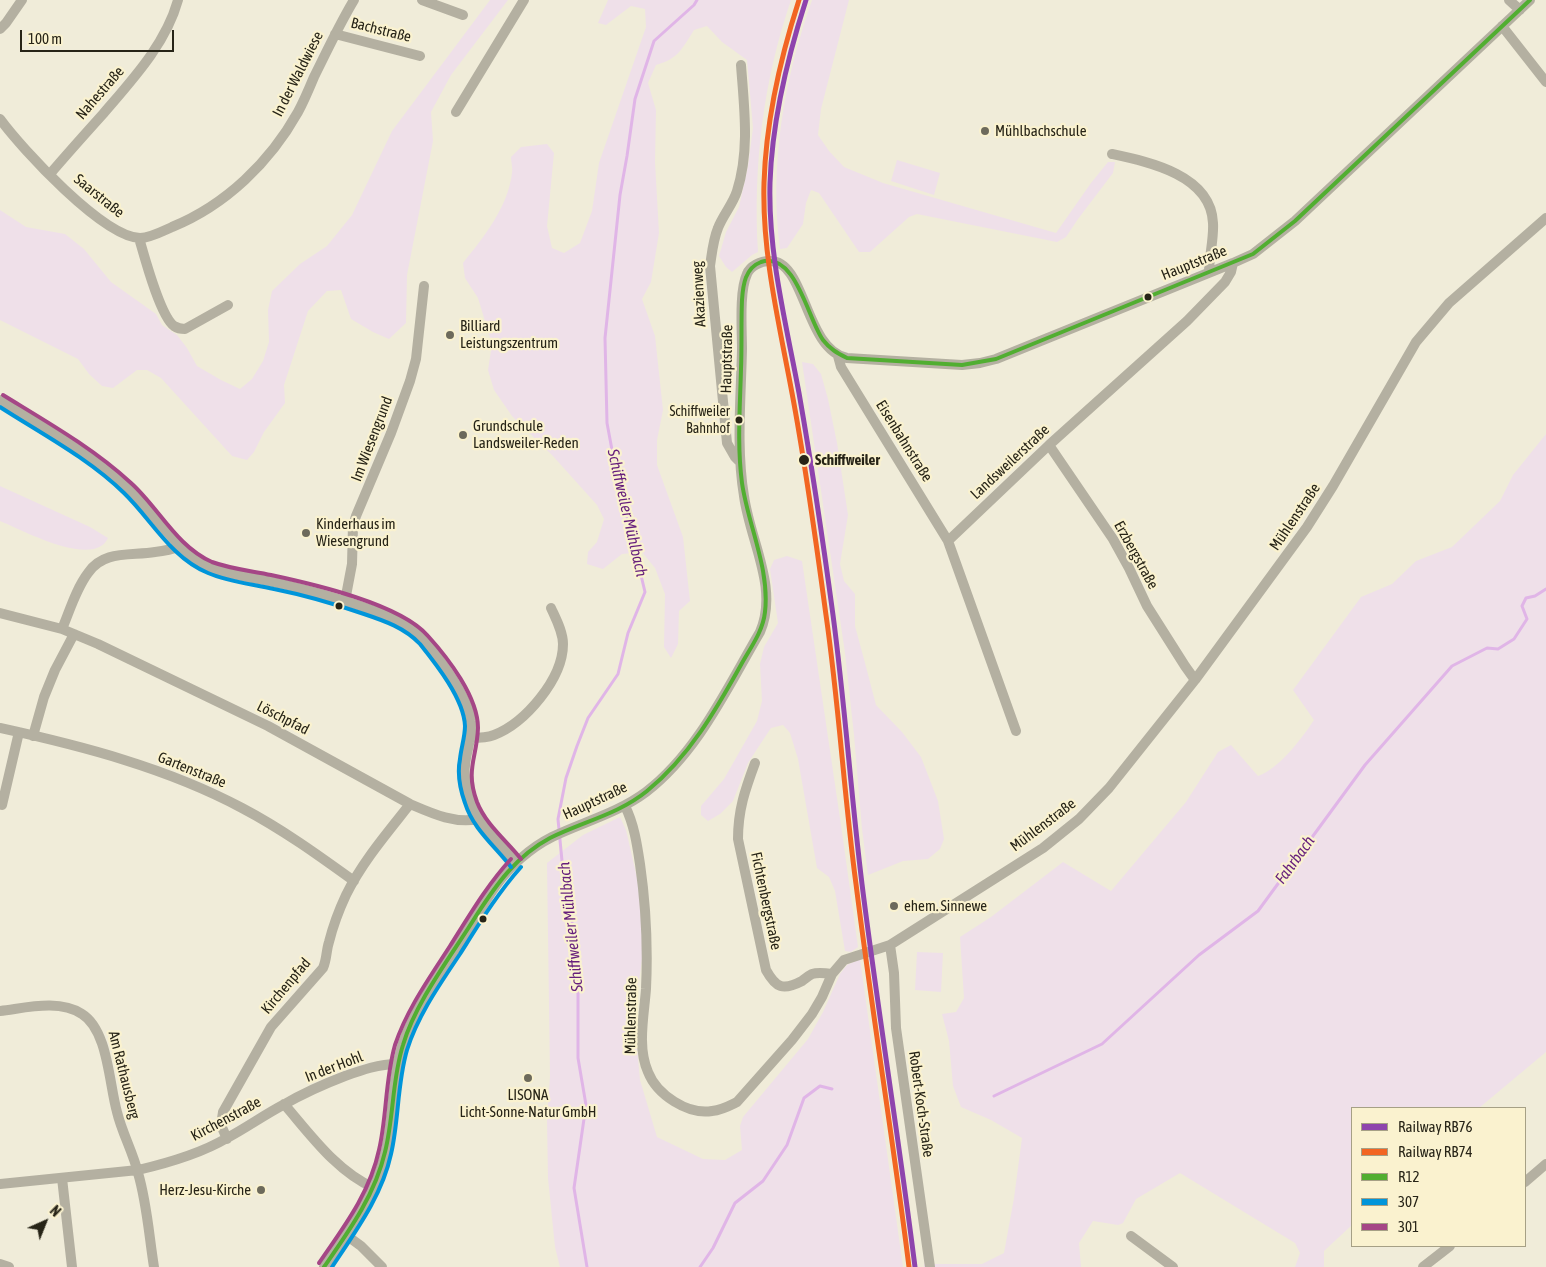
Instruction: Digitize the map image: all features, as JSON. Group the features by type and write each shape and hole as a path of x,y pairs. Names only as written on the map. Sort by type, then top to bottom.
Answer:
{"street":[{"path":"0,28 6,23 22,0"},
{"name":"Nahestraße","path":"50,174 139,71 169,25 178,0"},
{"name":"In der Waldwiese","path":"140,238 158,233 206,211 226,197 247,178 281,139 298,113 335,34 354,0"},
{"path":"422,0 463,15"},
{"path":"456,112 524,0"},
{"path":"1508,0 1520,10"},
{"name":"Hauptstraße","path":"324,1267 362,1210 374,1188 386,1153 397,1064 410,1025 425,997 493,890 516,863 537,846 551,837 625,806 646,792 669,772 688,752 765,622 767,606 762,568 744,497 740,462 742,314 743,289 747,273 755,265 769,261 780,263 791,272 821,338 828,348 838,356 962,365 980,363 1005,355 1253,254 1295,221 1530,0"},
{"path":"1502,26 1546,82"},
{"name":"Bachstraße","path":"335,34 420,56"},
{"name":"Akazienweg","path":"740,462 735,458 727,443 710,266 715,236 737,191 744,157 746,132 741,65"},
{"name":"Saarstraße","path":"0,119 20,145 80,204 100,220 121,232 140,238"},
{"path":"1112,154 1165,168 1188,182 1204,197 1211,207 1213,224 1209,262 1210,273"},
{"name":"Mühlenstraße","path":"625,806 632,819 638,849 647,927 642,1050 648,1072 659,1089 668,1097 695,1110 711,1112 726,1108 737,1102 792,1040 812,1014 832,974 844,960 890,945 1043,848 1079,819 1109,788 1196,680 1307,528 1416,342 1449,303 1546,218"},
{"path":"140,238 148,270 167,318 174,326 185,329 228,305"},
{"name":"Landsweilerstraße","path":"948,541 1049,445 1211,298 1225,282 1231,272 1233,263"},
{"name":"Im Wiesengrund","path":"345,601 352,564 353,526 410,381 416,359 424,286"},
{"name":"Eisenbahnstraße","path":"838,356 841,367 948,541"},
{"path":"0,400 98,463 128,488 181,546 206,566 236,576 282,584 345,601 403,622 423,639 465,701 471,722 471,738 464,768 466,784 478,819 516,863"},
{"name":"Erzbergstraße","path":"1049,445 1113,539 1147,606 1184,666 1196,680"},
{"path":"948,541 1016,731"},
{"path":"62,629 82,582 94,565 101,560 109,557 154,553 181,546"},
{"path":"471,738 483,738 494,735 508,727 529,709 552,681 560,666 563,642 559,625 551,608"},
{"name":"Löschpfad","path":"0,613 62,629 74,634 268,726 410,804 430,813 468,821 478,819"},
{"path":"33,736 44,697 55,670 74,634"},
{"name":"Gartenstraße","path":"0,728 144,766 214,795 241,807 286,834 354,881"},
{"path":"2,805 19,732"},
{"name":"Fichtenbergstraße","path":"755,763 742,798 738,820 738,839 766,970 772,982 781,987 791,986 812,974 822,972 832,974"},
{"name":"Kirchenpfad","path":"227,1139 222,1125 223,1112 271,1027 323,968 332,932 346,895 380,842 410,804"},
{"name":"Robert-Koch-Straße","path":"890,945 897,1037 930,1267"},
{"name":"Am Rathausberg","path":"0,1011 55,1006 66,1007 76,1010 90,1020 97,1029 106,1058 116,1111 142,1186 154,1267"},
{"name":"In der Hohl","path":"284,1104 358,1071 382,1065 397,1064"},
{"name":"Kirchenstraße","path":"0,1184 138,1170 160,1166 227,1139 284,1104 340,1166 360,1182 374,1188"},
{"path":"1526,1181 1546,1164"},
{"path":"62,1178 72,1267"},
{"path":"346,1235 361,1246 382,1267"},
{"path":"1131,1236 1162,1263 1173,1267"},
{"path":"1423,1267 1449,1247"},
{"path":"0,1264 9,1267"}],"shaded area":[{"path":"490,0 508,0 451,75 431,112 433,141 407,275 406,323 389,339 351,319 341,290 327,291 308,311 284,385 285,403 247,460 232,456 161,378 147,370 137,370 113,388 102,386 89,374 78,359 0,320 0,210 26,227 65,234 84,249 111,282 156,314 162,325 177,335 197,366 240,389 252,379 263,361 269,342 268,310 272,291 300,264 327,246 352,215 392,131"},
{"path":"608,0 791,0 773,62 762,125 757,188 758,252 732,272 726,267 719,256 726,232 739,207 748,166 753,128 747,60 722,42 707,26 694,30 683,48 675,56 656,65 648,83 656,110 655,162 659,233 651,282 642,299 655,336 663,410 657,440 657,465 683,537 690,601 679,611 678,644 671,658 664,647 665,594 655,568 642,552 622,554 603,569 587,564 588,552 597,542 604,519 597,505 552,455 512,416 494,390 488,370 492,344 478,298 465,278 463,263 487,232 506,198 512,171 511,157 521,147 547,144 554,153 547,226 552,248 564,253 580,243 592,211 599,163 646,27 645,9 631,6 606,25 598,23"},
{"path":"812,0 849,0 821,109 818,135 829,151 844,167 883,183 1056,233 1108,162 1115,162 1113,173 1066,237 1057,242 917,214 909,217 870,252 859,252 819,193 811,190 806,203 803,224 787,248 780,249 776,186 781,123 794,61"},
{"path":"897,160 940,173 934,195 891,181"},
{"path":"802,362 813,364 821,374 828,399 848,515 840,564 844,581 855,594 855,626 876,705 902,732 921,757 938,801 944,839 940,849 928,859 903,861 868,875 845,653"},
{"path":"1546,434 1546,1052 1480,1107 1351,1107 1351,1226 1324,1251 1324,1267 1295,1267 1300,1253 1295,1243 1180,1173 1136,1199 1123,1223 1118,1225 1093,1221 1079,1243 1081,1267 924,1267 924,1264 982,1264 1004,1253 1022,1138 991,1120 961,1107 953,1086 949,1041 942,1014 956,1012 964,998 960,937 991,917 1063,862 1111,891 1186,802 1218,752 1231,745 1258,776 1274,767 1297,744 1314,720 1293,690 1361,597 1392,584 1416,561 1452,547 1500,501 1513,475"},
{"path":"0,486 90,527 108,538 100,547 88,550 73,549 40,539 0,521"},
{"path":"787,556 802,561 858,947 851,952 845,951 835,891 829,877 817,868 798,759 790,733 783,725 771,728 763,740 748,763 733,801 720,814 708,821 701,815 701,806 724,779 757,721 762,701 760,664 764,647 778,623 770,569 774,560"},
{"path":"620,817 626,830 640,891 644,946 634,1015 640,1080 657,1137 703,1159 725,1160 742,1150 740,1126 743,1117 808,1039 823,1012 840,974 847,965 860,959 903,1267 560,1267 555,1247 548,1178 547,1119 550,1076 547,863 583,835"},
{"path":"917,952 943,953 941,992 915,990"}],"waterway":[{"name":"Schiffweiler Mühlbach","path":"587,1267 574,1188 586,1105 578,1058 578,989 569,890 562,861 558,819 566,778 577,746 588,718 618,674 628,633 645,592 615,466 607,423 605,338 620,195 635,99 654,41 694,5 697,0"},
{"name":"Fahrbach","path":"994,1096 1102,1044 1199,955 1258,911 1365,765 1452,666 1487,648 1498,649 1514,639 1527,619 1522,606 1526,598 1535,596 1546,589"},
{"name":"Fahrbach","path":"700,1267 713,1248 735,1203 763,1181 787,1145 804,1098 820,1086 832,1089"}],"rail line":[{"name":"RB74","path":"799,0 780,67 771,113 764,183 766,236 772,288 802,448 831,649 856,884 909,1267"},
{"name":"RB76","path":"806,0 787,67 777,113 770,183 772,236 779,288 808,448 829,587 862,884 915,1267"}],"transit line":[{"name":"R12","path":"324,1267 360,1212 381,1168 388,1138 399,1058 409,1028 425,995 491,893 517,862 538,845 562,832 625,806 662,778 701,732 759,632 764,619 766,596 762,563 742,483 739,440 742,300 744,283 751,268 761,262 773,261 783,267 799,289 823,340 828,346 847,358 962,365 996,359 1253,254 1295,221 1530,0"},
{"name":"301","path":"3,395 101,458 141,493 188,547 212,562 289,579 355,597 398,614 428,636 453,667 467,691 477,716 478,728 472,772 477,802 491,825 521,859"},
{"name":"307","path":"0,407 64,447 110,480 134,503 172,548 195,566 224,579 297,594 353,610 380,619 414,638 448,682 460,705 465,730 459,776 469,812 479,829 511,867"},
{"name":"301","path":"319,1263 355,1210 375,1166 382,1137 395,1045 412,1006 479,901 511,859"},
{"name":"307","path":"332,1267 367,1213 387,1169 394,1141 404,1063 417,1024 437,988 481,920 521,867"}],"place":[{"name":"Mühlbachschule","path":"985,131"},
{"name":"Billiard Leistungszentrum","path":"450,335"},
{"name":"Schiffweiler Bahnhof","path":"739,420"},
{"name":"Grundschule Landsweiler-Reden","path":"463,435"},
{"name":"Schiffweiler","path":"804,460"},
{"name":"Kinderhaus im Wiesengrund","path":"306,533"},
{"name":"ehem. Sinnewe","path":"894,906"},
{"name":"LISONA Licht-Sonne-Natur GmbH","path":"528,1078"},
{"name":"Herz-Jesu-Kirche","path":"261,1190"}]}
